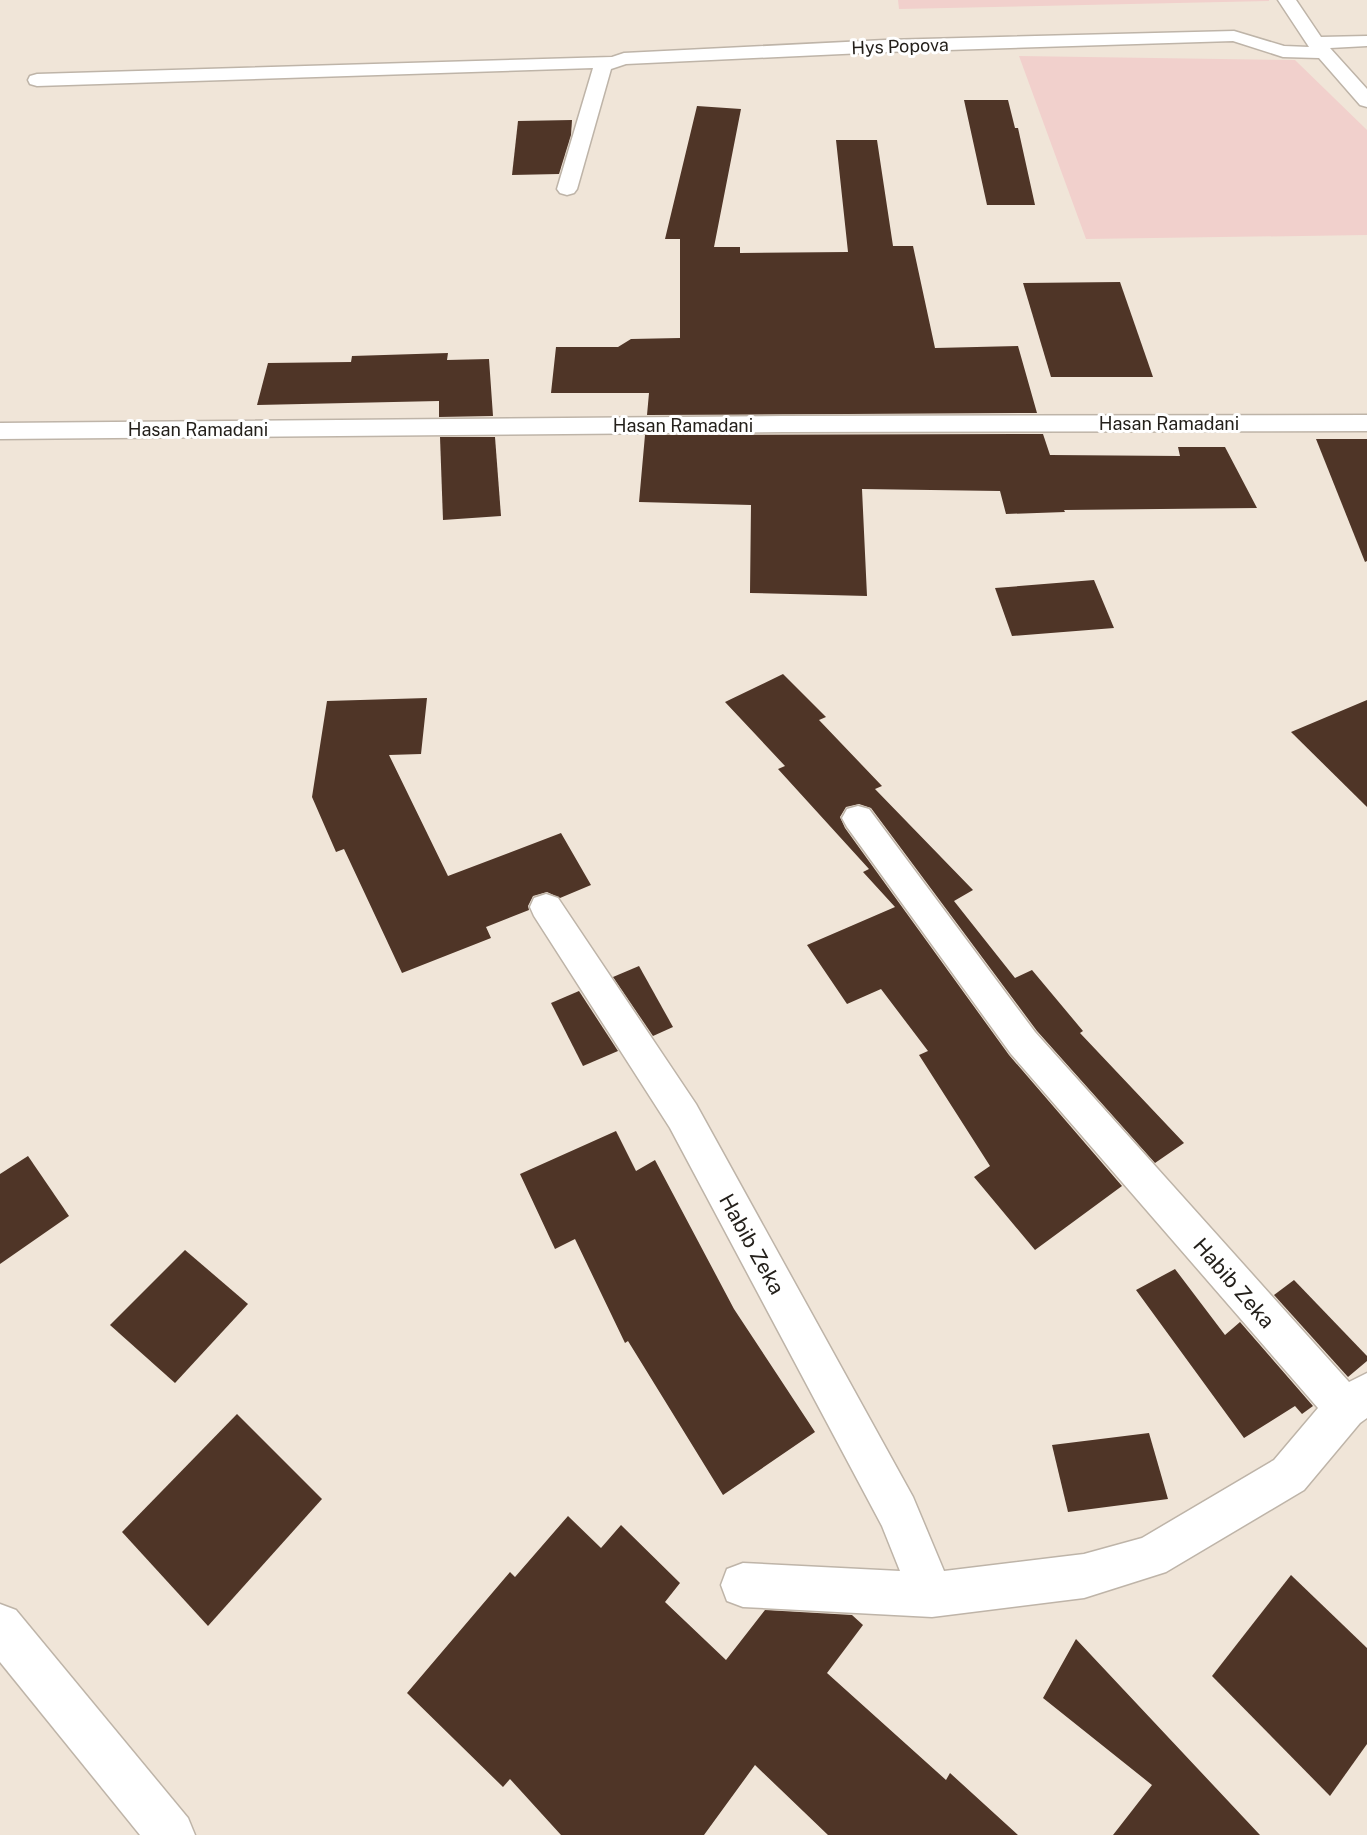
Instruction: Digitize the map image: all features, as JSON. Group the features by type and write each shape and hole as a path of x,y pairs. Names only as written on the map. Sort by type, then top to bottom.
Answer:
{"street":[{"path":"1287,0 1320,48 1367,101"},
{"name":"Hys Popova","path":"37,80 610,62 664,57 885,46 1234,36 1283,51 1367,41"},
{"path":"567,189 603,66 610,62"},
{"name":"Hasan Ramadani","path":"0,431 795,424 1367,423"},
{"name":"Habib Zeka","path":"744,1585 932,1595 1084,1576 1151,1557 1289,1475 1356,1401 1023,1043 858,818"},
{"name":"Habib Zeka","path":"546,907 683,1116 898,1512 932,1595"},
{"path":"0,1626 171,1835"}],"shaded area":[{"path":"898,0 1269,0 1269,1 899,9"},
{"path":"1019,56 1295,60 1367,130 1367,235 1086,239"}],"building":[{"path":"964,100 1008,100 1015,128 1018,128 1035,205 987,205"},
{"path":"697,106 741,109 714,247 740,247 740,253 848,252 836,140 877,140 893,246 913,246 935,348 1018,346 1037,413 647,415 649,393 551,393 556,347 618,347 631,339 680,338 680,239 665,239"},
{"path":"572,120 571,135 559,174 512,175 518,121"},
{"path":"1120,282 1153,377 1051,377 1023,283"},
{"path":"448,353 447,360 489,359 493,416 439,417 439,401 257,405 268,363 351,362 352,356"},
{"path":"1043,434 1050,455 1180,456 1178,447 1225,447 1257,508 1064,510 1065,512 1006,514 1000,491 862,489 867,596 750,593 751,505 639,502 645,435"},
{"path":"440,437 495,437 501,516 443,520"},
{"path":"1316,439 1367,439 1367,561 1365,562"},
{"path":"1094,580 1114,628 1012,636 995,588"},
{"path":"783,674 826,717 819,720 882,786 875,789 973,890 954,901 1015,978 1032,970 1083,1031 1080,1033 1184,1143 1155,1163 1037,1031 871,808 859,804 846,807 840,817 845,828 1009,1055 1122,1186 1035,1250 974,1177 990,1166 919,1055 928,1051 881,989 847,1004 807,945 895,907 863,872 869,869 778,769 785,766 725,702"},
{"path":"427,698 421,754 389,755 448,876 561,833 591,885 560,898 547,892 533,896 528,906 529,910 486,927 491,938 402,973 344,849 336,852 312,797 327,701"},
{"path":"1367,700 1367,807 1291,732"},
{"path":"639,966 673,1027 653,1036 613,977"},
{"path":"579,991 618,1051 583,1066 551,1003"},
{"path":"616,1131 636,1171 655,1160 734,1309 815,1432 723,1495 628,1341 625,1343 575,1239 555,1249 520,1174"},
{"path":"28,1156 69,1216 0,1264 0,1174"},
{"path":"185,1250 248,1304 175,1383 110,1325"},
{"path":"1175,1269 1225,1335 1240,1322 1313,1406 1302,1414 1295,1406 1244,1438 1136,1290"},
{"path":"1294,1280 1367,1356 1367,1361 1348,1377 1274,1295"},
{"path":"237,1414 322,1499 208,1626 122,1532"},
{"path":"1149,1433 1168,1499 1068,1512 1052,1445"},
{"path":"568,1516 601,1548 621,1525 680,1583 665,1602 726,1660 765,1610 852,1615 863,1625 827,1673 946,1780 950,1773 1018,1835 828,1835 755,1765 704,1835 561,1835 510,1779 503,1787 407,1693 510,1572 515,1577"},
{"path":"1291,1575 1367,1648 1367,1744 1330,1796 1212,1676"},
{"path":"1076,1639 1260,1835 1113,1835 1152,1785 1043,1698"}]}
